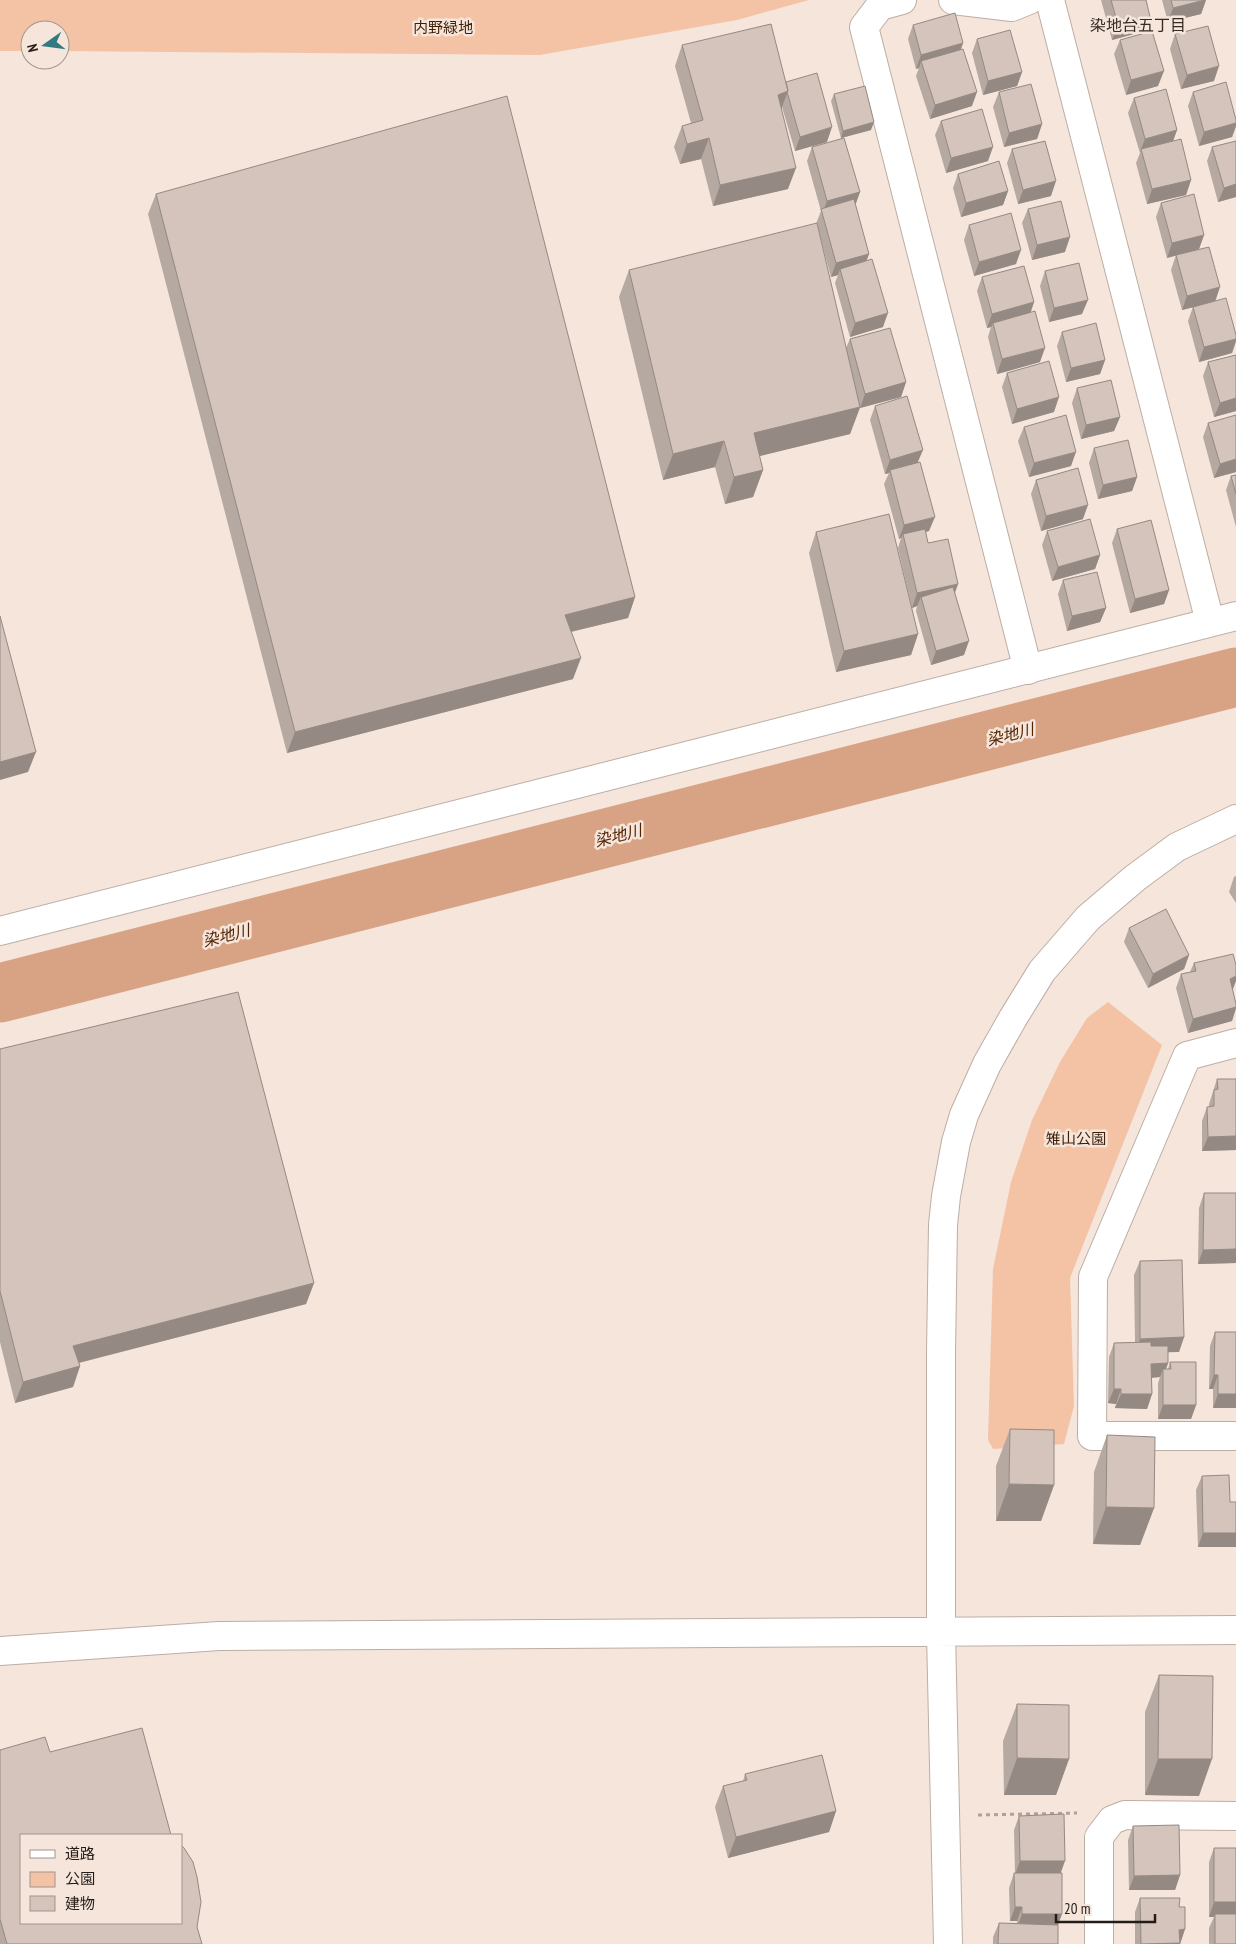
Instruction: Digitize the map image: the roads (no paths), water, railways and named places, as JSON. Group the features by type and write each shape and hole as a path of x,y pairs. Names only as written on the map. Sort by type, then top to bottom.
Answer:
{"street":[{"path":"902,0 880,6 864,27 1028,670"},
{"path":"953,0 1012,7 1029,0"},
{"path":"1050,0 1210,622"},
{"path":"0,931 1236,616"},
{"path":"948,1944 941,1633 943,1225 950,1170 964,1115 987,1064 1037,979 1088,918 1135,878 1177,847 1236,818"},
{"path":"1236,1043 1187,1056 1094,1277 1092,1436 1236,1436"},
{"path":"0,1651 218,1636 1236,1630"},
{"path":"1100,1944 1100,1836 1112,1820 1125,1815 1236,1816"}],"waterway":[{"name":"染地川","path":"0,993 1236,677"}],"district":[{"name":"染地台五丁目","path":"1138,25"}],"park label":[{"name":"内野緑地","path":"443,27"},
{"name":"雉山公園","path":"1076,1138"}]}
